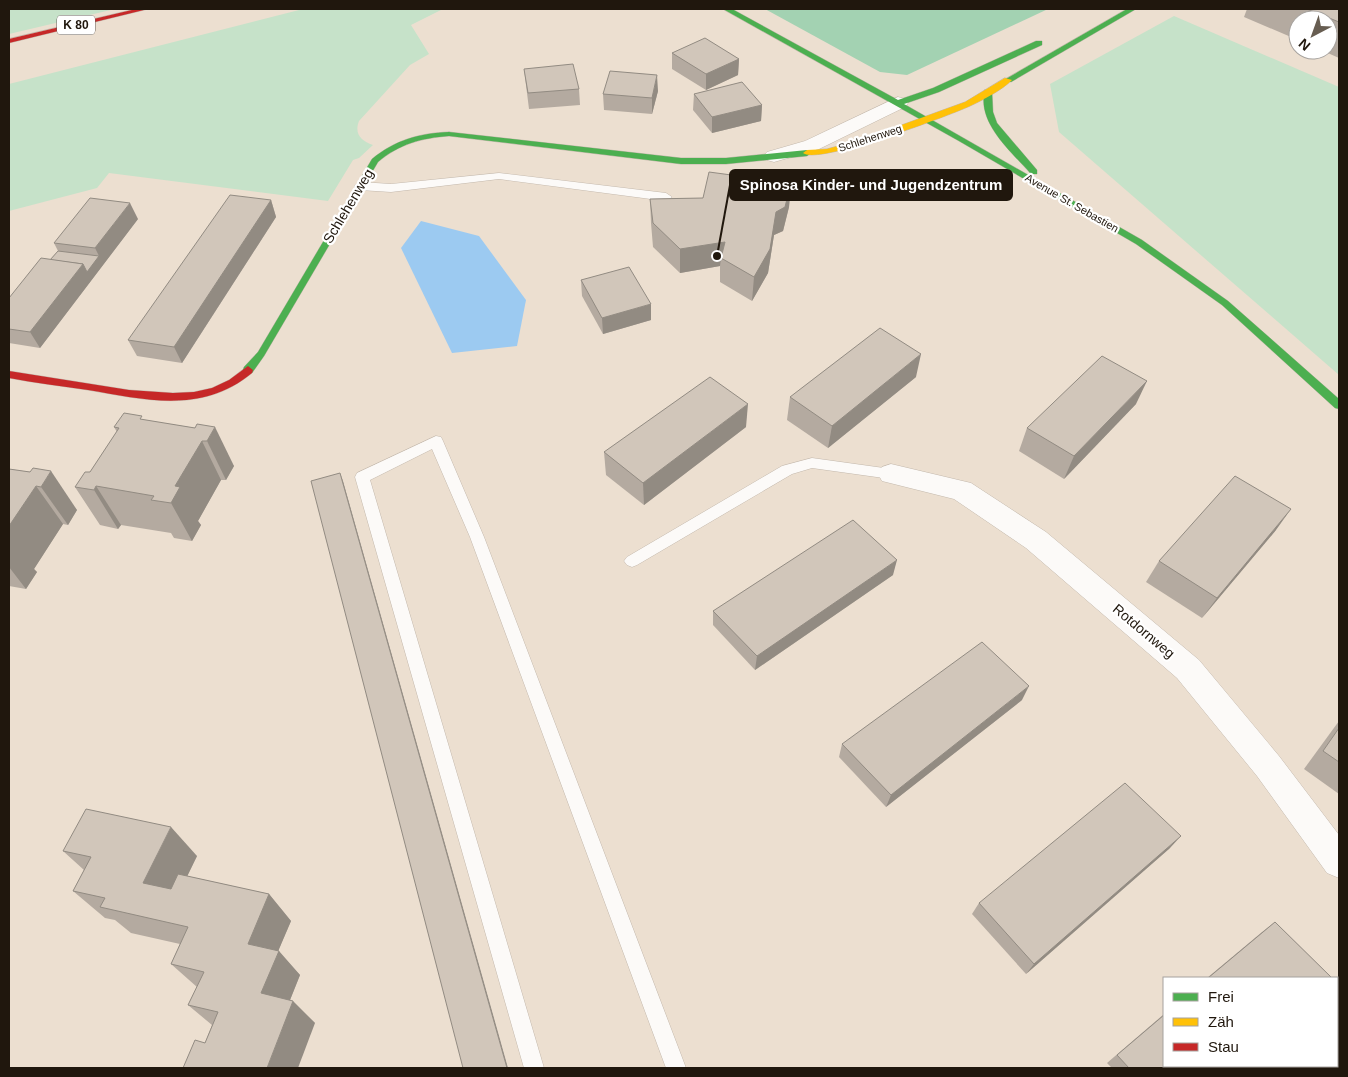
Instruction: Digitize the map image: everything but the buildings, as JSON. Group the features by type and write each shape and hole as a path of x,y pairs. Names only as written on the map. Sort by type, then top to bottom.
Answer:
{"main road":[{"name":"K 80","path":"9,41 144,9"},
{"name":"Avenue St. Sebastien","path":"728,9 898,103 1139,242 1232,309 1339,405"},
{"path":"1096,16 1111,9"},
{"name":"Schlehenweg","path":"9,375 163,398 196,395 228,383 248,370 261,354 375,161 387,150 409,140 435,134 449,134 681,161 726,161 814,153 841,148 968,104 1132,9"},
{"path":"898,103 936,90 1054,36"},
{"path":"988,92 989,112 993,124 1046,188"}],"street":[{"name":"Schlehenweg","path":"752,159 790,153 812,145 898,103"},
{"name":"Rotdornweg","path":"891,474 962,490 1036,540 1188,668 1268,766 1339,862"}],"lane":[{"path":"360,186 391,188 499,176 666,197"},
{"path":"534,1068 362,477 436,441 477,537 676,1068"},
{"path":"632,561 787,470 812,463 891,474"}],"green space":[{"path":"9,9 115,9 9,34"},
{"path":"303,9 443,9 411,25 429,54 410,65 359,121 358,133 362,139 373,145 359,158 353,160 328,201 109,173 97,188 9,211 9,84"},
{"path":"765,9 1048,9 907,75 880,72"},
{"path":"1174,16 1339,87 1339,375 1059,132 1050,84"}],"water":[{"path":"421,221 479,236 526,300 517,346 452,353 401,248"}],"traffic: fast":[{"path":"727,9 962,139 1139,242 1225,303 1339,405"},
{"path":"1008,80 1132,9"},
{"path":"898,103 936,90 1039,43"},
{"path":"988,92 989,112 993,124 1034,172"},
{"path":"248,370 261,354 375,161 391,148 409,140 449,134 681,161 726,161 807,153"}],"traffic: slow":[{"path":"807,153 827,151 866,141 968,104 1008,80"}],"traffic: jam":[{"path":"9,41 144,9"},
{"path":"9,375 151,396 173,397 194,396 214,391 233,383 248,370"}],"place":[{"name":"Spinosa Kinder- und Jugendzentrum","path":"717,256"}]}
